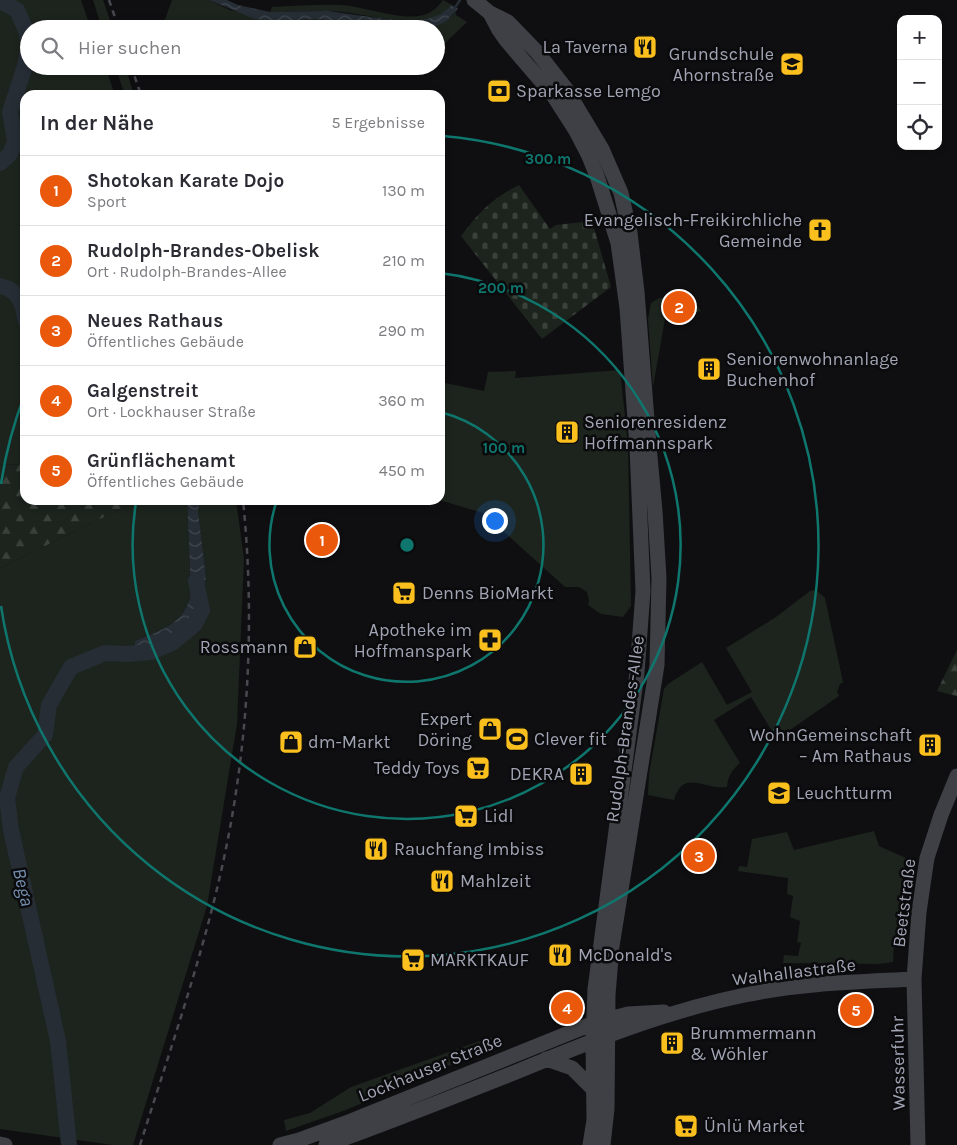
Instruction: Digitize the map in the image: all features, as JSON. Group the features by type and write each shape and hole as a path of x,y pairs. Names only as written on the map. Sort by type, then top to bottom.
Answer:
{"main road":[{"name":"Rudolph-Brandes-Allee","path":"474,0 490,13 503,35 553,95 588,154 608,206 618,243 627,308 637,447 643,590 641,631 595,989 601,1020"},
{"name":"Beetstraße","path":"914,979 919,912 927,858 941,815 957,776"},
{"name":"Walhallastraße","path":"593,1041 680,1012 744,995 814,984 914,979"},
{"name":"Wasserfuhr","path":"914,979 918,1145"},
{"name":"Walhallastraße","path":"601,1020 642,1012 680,1012"},
{"path":"601,1020 608,1035 607,1109 603,1145"},
{"path":"590,1145 594,1120 593,1041 601,1020"},
{"name":"Lockhauser Straße","path":"326,1145 353,1128 601,1020"},
{"name":"Lockhauser Straße","path":"280,1145 353,1128 546,1060 593,1041"},
{"path":"546,1060 572,1068 594,1090"},
{"path":"0,1144 5,1145"}],"green space":[{"path":"0,0 81,0 88,20 20,20 20,75 108,75 113,90 20,90 20,464 0,465"},
{"path":"93,0 103,0 110,20 99,20"},
{"path":"172,0 209,0 230,10 275,20 165,20"},
{"path":"443,0 452,5 442,14 421,20 392,20 329,11 270,12 272,7 341,5 413,17 423,15 436,8"},
{"path":"456,12 456,15 467,22 445,43 445,21"},
{"path":"118,75 128,75 132,90 123,90"},
{"path":"519,185 550,229 556,225 592,221 611,287 542,339 461,236 487,206"},
{"path":"683,296 693,301 701,311 665,319 653,387 648,319 651,303 659,298"},
{"path":"620,370 628,445 631,606 623,617 601,614 588,605 587,592 579,587 565,587 483,513 445,502 445,383 484,391 488,372 516,371 515,378"},
{"path":"20,464 20,505 129,505 0,568 0,465"},
{"path":"129,505 187,505 191,593 188,604 178,619 163,629 135,641 134,651 172,638 206,577 198,510 200,505 237,505 244,559 237,724 207,906 133,1145 113,1145 0,1129 0,568"},
{"path":"816,590 825,598 843,682 840,684 837,692 839,696 777,739 751,697 714,720 740,763 731,774 727,787 689,783 683,785 678,790 674,800 648,795 649,774 664,689 668,684 702,662 727,705 752,692 726,648 776,617 810,591"},
{"path":"957,650 957,696 937,691"},
{"path":"874,831 879,846 908,859 912,864 900,938 894,941 893,962 879,964 783,963 784,955 798,956 801,943 797,942 800,921 790,917 793,896 787,894 788,878 738,871 739,866 747,867 752,839 787,832 794,850"},
{"path":"491,1037 497,1045 346,1110 286,1131 284,1120 310,1113 351,1087"}],"water":[{"path":"209,0 227,0 238,5 270,12 328,11 400,20 267,20 255,19"},
{"path":"452,5 458,9 445,22 445,20 420,20 441,14"},
{"path":"187,505 200,505 198,510 206,577 201,604 190,620 172,638 134,651 135,641 163,629 178,619 188,604 191,593"}],"waterway":[{"path":"454,9 460,0"},
{"name":"Bega","path":"0,1 17,10 21,20"},
{"name":"Bega","path":"0,163 10,154 15,141 10,112 22,75"},
{"name":"Bega","path":"0,286 11,290 20,301"},
{"name":"Bega","path":"69,1145 58,1041 11,830 7,798 16,767 45,735 49,705 71,667 105,653 151,652 172,643 195,624 202,610 196,581"}],"railway":[{"path":"109,0 116,20"},
{"path":"134,75 139,90"},
{"path":"140,1145 206,931 216,895 232,814 244,724 249,634 249,589 243,505"}],"place":[{"name":"La Taverna","path":"645,47"},
{"name":"Grundschule Ahornstraße","path":"792,64"},
{"name":"Sparkasse Lemgo","path":"499,91"},
{"name":"Evangelisch-Freikirchliche Gemeinde","path":"820,230"},
{"name":"Rudolph-Brandes-Obelisk","path":"679,307"},
{"name":"Seniorenwohnanlage Buchenhof","path":"709,369"},
{"name":"Seniorenresidenz Hoffmannspark","path":"567,432"},
{"name":"Shotokan Karate Dojo","path":"322,540"},
{"name":"Denns BioMarkt","path":"404,593"},
{"name":"Apotheke im Hoffmanspark","path":"490,640"},
{"name":"Rossmann","path":"305,647"},
{"name":"Expert Döring","path":"490,729"},
{"name":"Clever fit","path":"517,739"},
{"name":"dm-Markt","path":"291,742"},
{"name":"WohnGemeinschaft – Am Rathaus","path":"930,745"},
{"name":"Teddy Toys","path":"478,768"},
{"name":"DEKRA","path":"581,774"},
{"name":"Leuchtturm","path":"779,793"},
{"name":"Lidl","path":"466,816"},
{"name":"Rauchfang Imbiss","path":"376,849"},
{"name":"Neues Rathaus","path":"699,856"},
{"name":"Mahlzeit","path":"442,881"},
{"name":"McDonald's","path":"560,955"},
{"name":"MARKTKAUF","path":"413,960"},
{"name":"Galgenstreit","path":"567,1008"},
{"name":"Grünflächenamt","path":"856,1010"},
{"name":"Brummermann & Wöhler","path":"672,1043"},
{"name":"Ünlü Market","path":"686,1126"}]}
